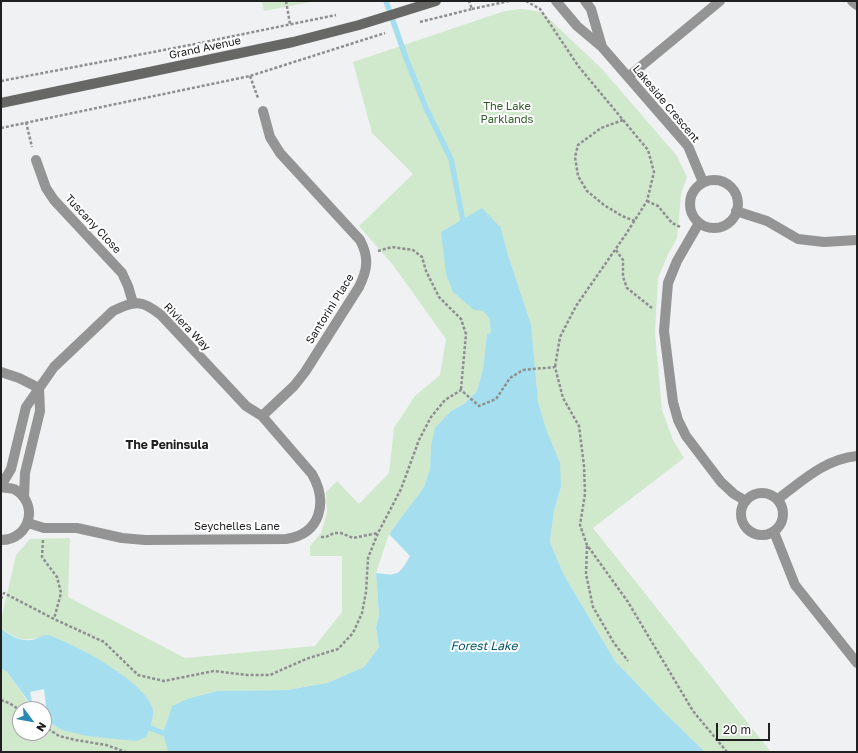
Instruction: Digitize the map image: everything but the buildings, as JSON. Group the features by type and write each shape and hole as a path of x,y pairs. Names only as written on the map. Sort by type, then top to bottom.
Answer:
{"street":[{"name":"Grand Avenue","path":"411,8 421,1"},
{"name":"Grand Avenue","path":"1,103 293,42 359,25 436,1"},
{"name":"Lakeside Crescent","path":"556,1 577,26 602,47 688,146 703,182"},
{"name":"Lakeside Crescent","path":"585,1 592,9 602,47"},
{"path":"628,77 720,1"},
{"path":"852,1 857,4"},
{"path":"263,111 270,137 280,153 360,240 366,254"},
{"name":"Tuscany Close","path":"36,160 46,188 54,200 122,273 128,286 133,304"},
{"path":"719,180 732,188 736,195 736,211 733,218 727,223 713,228 699,223 693,217 690,209 692,193 696,187 703,182 719,180"},
{"path":"736,211 767,221 798,238 824,242 857,240"},
{"path":"699,223 676,261 668,284 664,331 673,402 686,436 721,482 734,494 746,501"},
{"name":"Santorini Place","path":"262,416 294,386 306,372 360,286 365,275 367,264 366,254"},
{"name":"Riviera Way","path":"133,304 143,303 161,315 246,406 262,416"},
{"path":"24,497 13,489 1,487 11,470 26,407 54,367 113,311 123,306 133,304"},
{"path":"1,372 19,378 39,388"},
{"path":"1,540 9,540 20,534 28,523 29,510 24,497 25,473 40,411 39,388"},
{"name":"Seychelles Lane","path":"28,523 44,528 78,528 122,538 145,540 286,539 294,538 303,534 310,528 316,519 321,504 317,482 312,474 262,416"},
{"path":"778,499 822,466 846,457 857,456"},
{"path":"758,493 772,495 778,499 782,504 784,516 779,528 768,535 762,536 749,531 744,526 742,520 743,506 746,501 758,493"},
{"path":"774,532 795,585 857,663"}],"path":[{"path":"286,1 290,24"},
{"path":"469,1 472,9"},
{"path":"416,23 509,1"},
{"path":"526,1 540,9 579,67 648,150 654,172 647,201 616,250 576,306 560,337 555,367 563,398 579,426 584,466 585,494 580,525 587,545 628,602 693,711 728,752"},
{"path":"1,81 342,14"},
{"path":"1,128 250,76 364,40"},
{"path":"250,76 263,111"},
{"path":"623,120 601,128 578,145 574,158 578,176 588,190 604,205 622,216 635,221"},
{"path":"26,122 36,160"},
{"path":"647,201 658,206 672,223 692,233"},
{"path":"366,254 392,247 413,250 422,256 426,271 439,296 461,319 466,334 461,390"},
{"path":"616,250 623,260 623,277 627,288 652,308 665,322"},
{"path":"461,390 479,406 496,399 510,378 523,370 555,367"},
{"path":"1,599 3,592 54,619 104,642 138,675 164,681 214,671 247,675 270,675 306,659 338,649 353,633 362,613 366,592 368,558 378,533 401,489 419,440 431,417 445,400 461,390"},
{"path":"44,528 42,557 57,577 61,593 54,619"},
{"path":"334,533 341,533 353,538 378,533"},
{"path":"587,545 586,574 592,607 614,643 628,660"},
{"path":"1,700 12,705"},
{"path":"52,731 59,736 106,745 126,752"}],"green space":[{"path":"262,1 316,1 264,11"},
{"name":"The Lake Parklands","path":"522,9 542,12 602,69 677,156 687,177 681,194 677,238 668,254 658,278 655,333 662,410 673,440 684,458 593,528 771,752 705,752 615,661 564,575 550,542 554,511 561,488 538,402 516,282 501,228 483,311 489,318 491,333 487,334 483,369 477,391 464,404 451,411 431,446 430,469 424,487 389,534 376,573 379,615 376,628 379,647 364,667 327,683 287,690 217,691 190,698 172,707 163,733 168,752 1,752 1,668 7,672 27,701 12,701 12,741 52,741 52,724 62,730 47,635 33,639 23,639 1,629 1,620 16,555 30,539 70,538 68,597 185,658 315,646 342,612 342,556 310,556 310,546 321,533 327,512 326,492 337,481 359,504 389,473 394,428 415,396 440,375 446,339 393,265 359,226 413,174 372,133 353,62 505,11"}],"water":[{"name":"Forest Lake","path":"482,208 501,228 508,255 531,325 538,402 546,429 560,463 561,487 554,511 550,542 564,575 615,661 705,752 168,752 163,733 172,706 190,698 217,691 287,690 327,683 364,667 379,647 376,628 379,615 376,573 397,573 403,568 410,556 389,534 424,487 430,469 431,446 435,428 451,411 464,404 477,391 483,369 487,334 491,333 489,318 483,311 474,310 453,292 446,274 441,232"},
{"path":"1,629 12,636 24,640 32,640 49,635 82,650 127,678 148,700 153,713 146,737 136,741 87,736 62,730 52,724 52,701 46,701 44,689 30,692 32,701 28,701 7,672 1,668"}],"waterway":[{"path":"386,1 406,58 426,108 451,159 464,226"},
{"path":"150,728 163,733"}],"district":[{"name":"The Peninsula","path":"167,445"}]}
